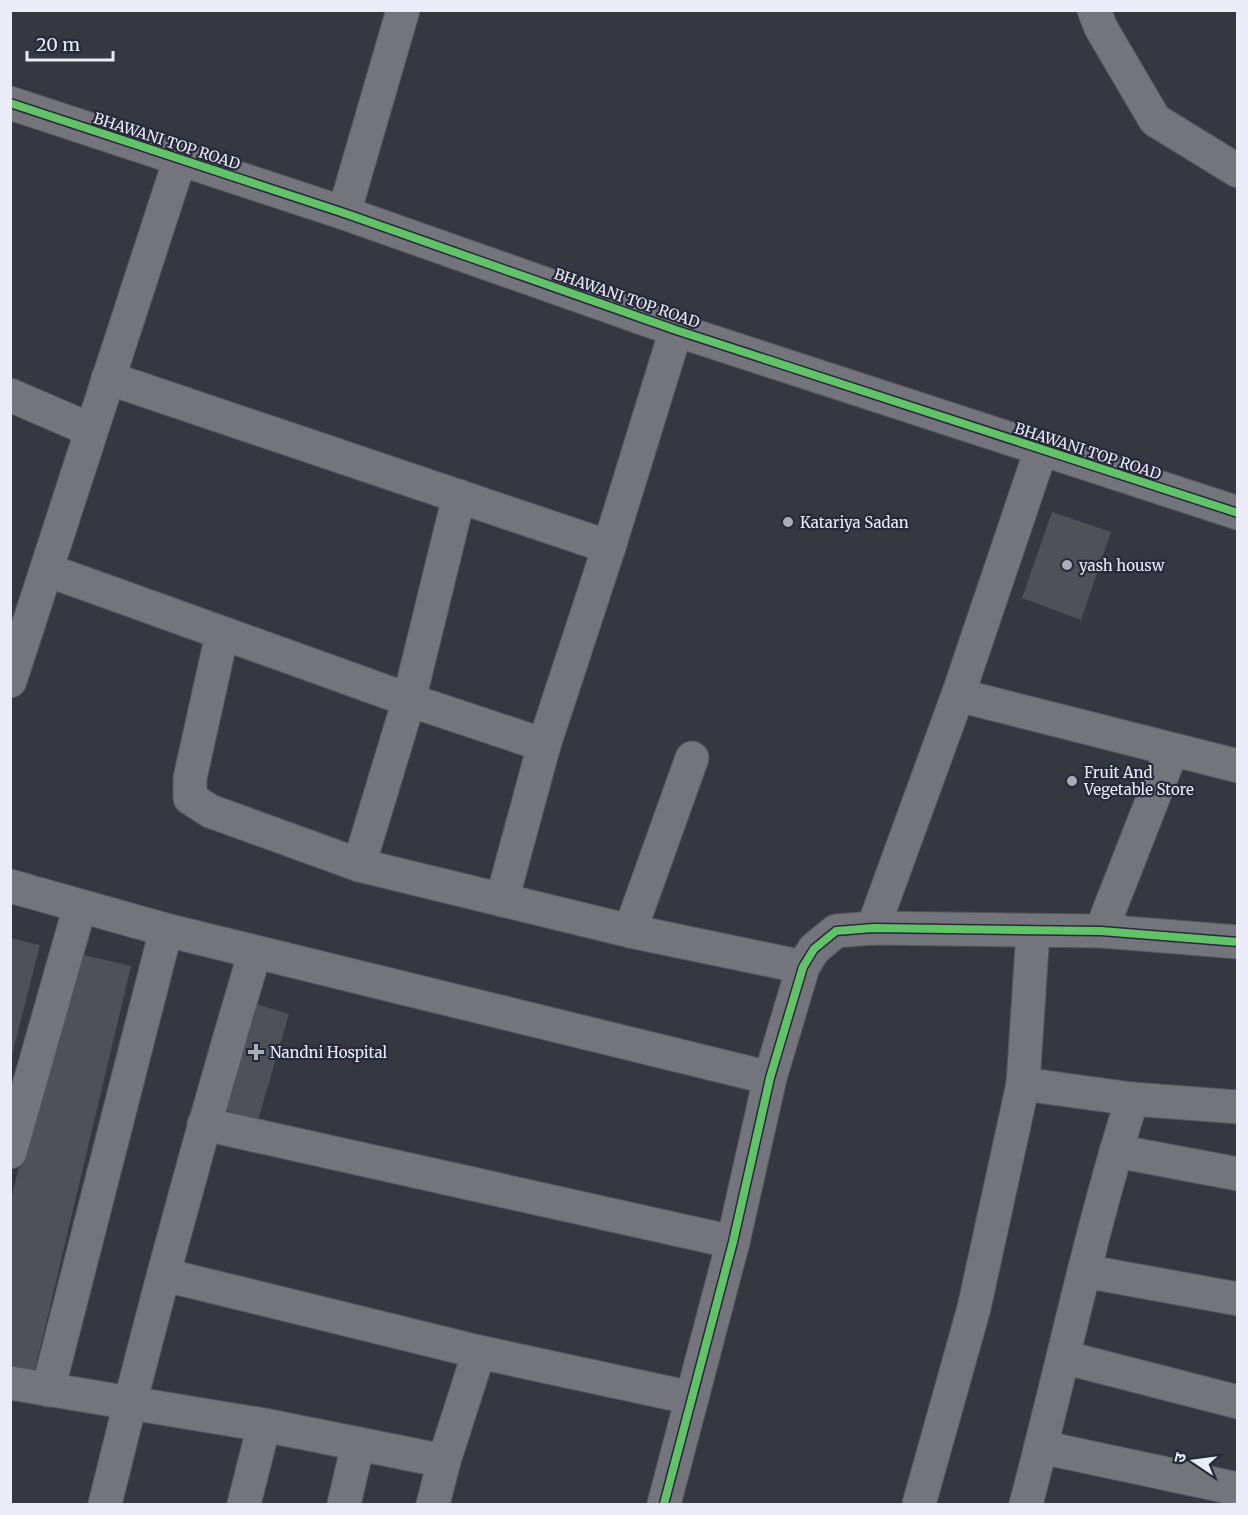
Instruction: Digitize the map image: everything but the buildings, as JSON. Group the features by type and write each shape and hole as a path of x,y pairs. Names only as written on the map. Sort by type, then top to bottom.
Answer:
{"street":[{"path":"344,213 402,10"},
{"path":"1094,10 1101,28 1155,120 1238,171"},
{"name":"BHAWANI TOP ROAD","path":"10,103 344,213 676,330 1238,513"},
{"path":"10,681 18,628 47,570 180,159"},
{"path":"502,900 544,745 609,547 676,330"},
{"path":"108,378 609,547"},
{"path":"10,395 91,430"},
{"path":"873,928 958,695 1041,450"},
{"path":"359,865 409,700 459,496"},
{"path":"47,570 409,700 544,745"},
{"path":"222,634 190,778 190,798 210,810 359,865 630,931 803,967"},
{"path":"958,695 1238,766"},
{"path":"1101,931 1172,750"},
{"path":"630,931 692,758"},
{"path":"10,886 166,930 770,1078"},
{"path":"10,1152 80,906"},
{"path":"664,1504 733,1242 770,1078 803,967 814,949 836,931 873,928 1101,931 1238,942"},
{"path":"48,1390 166,930"},
{"path":"919,1504 974,1308 1023,1084 1033,931"},
{"path":"105,1504 204,1124 255,952"},
{"path":"1023,1084 1132,1099 1238,1107"},
{"path":"1026,1504 1084,1271 1132,1099"},
{"path":"204,1124 733,1242"},
{"path":"1116,1151 1238,1174"},
{"path":"1084,1271 1238,1299"},
{"path":"165,1275 479,1352 692,1398"},
{"path":"433,1504 444,1461 479,1352"},
{"path":"1063,1357 1238,1402"},
{"path":"10,1383 130,1401 264,1425 444,1461"},
{"path":"244,1504 264,1425"},
{"path":"344,1504 358,1444"},
{"path":"1041,1447 1238,1489"}],"cycle path":[{"path":"10,103 344,213 676,330 1238,513"},
{"path":"664,1504 733,1242 770,1078 803,967 814,949 836,931 873,928 1101,931 1238,942"}],"place":[{"name":"Katariya Sadan","path":"788,522"},
{"name":"yash housw","path":"1067,565"},
{"name":"Fruit And Vegetable Store","path":"1072,781"},
{"name":"Nandni Hospital","path":"256,1052"}]}
